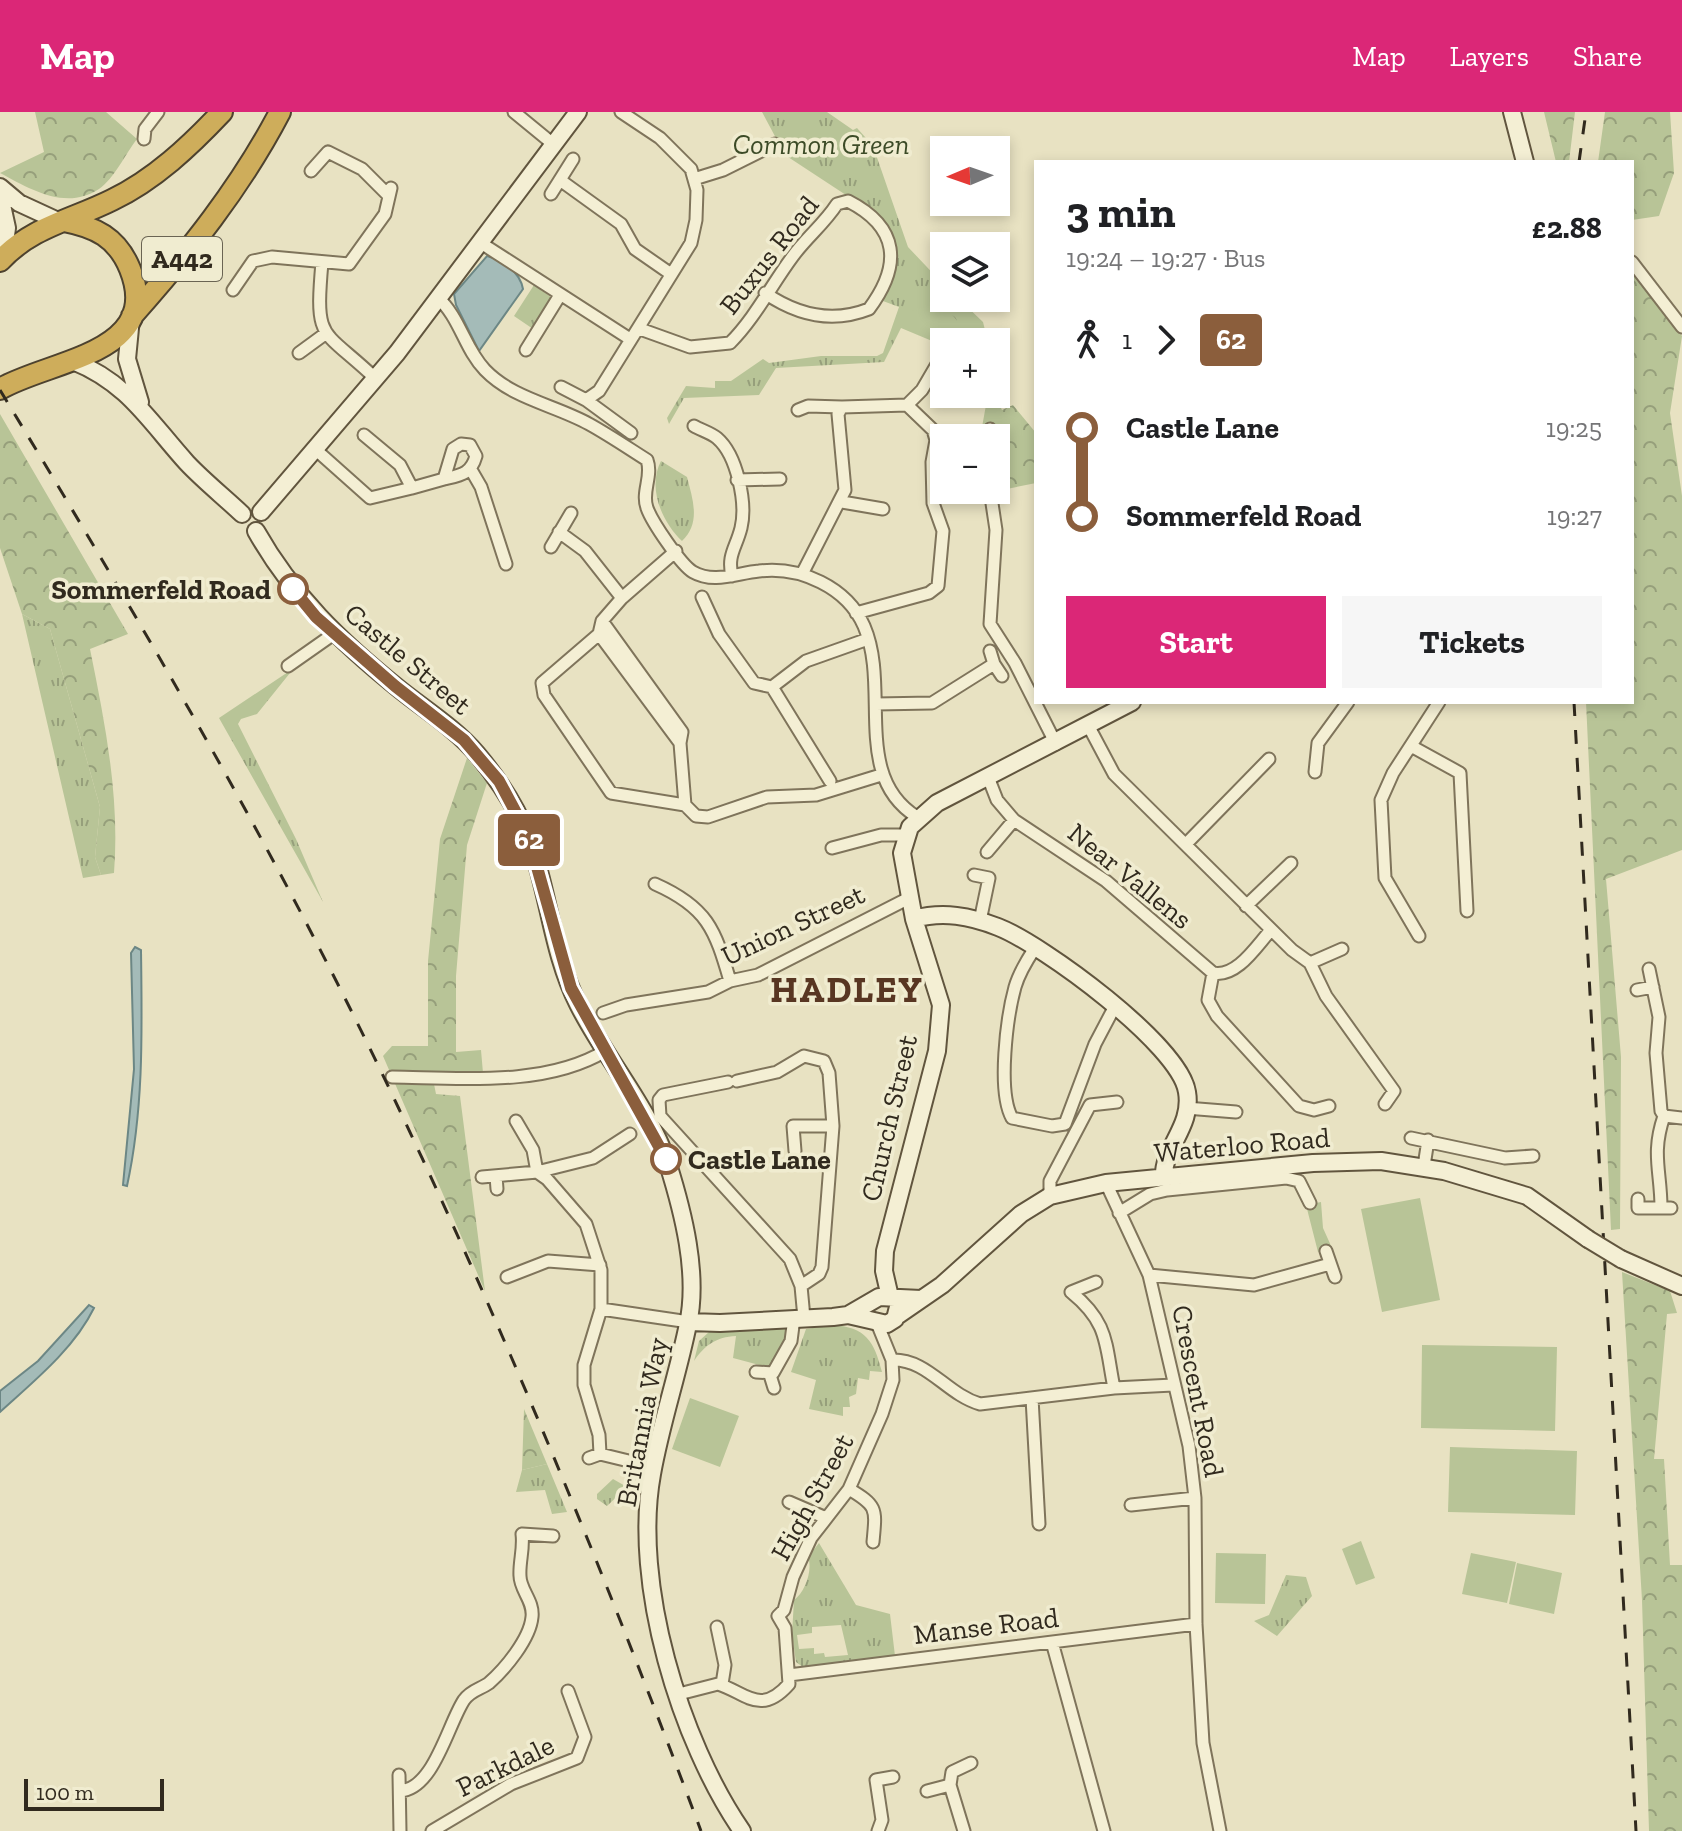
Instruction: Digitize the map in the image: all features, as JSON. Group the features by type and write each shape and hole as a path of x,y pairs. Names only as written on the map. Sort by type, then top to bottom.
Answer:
{"highway":[{"path":"2,260 30,235 131,189 166,165 222,112"},
{"name":"A442","path":"0,389 34,371 87,357 113,341 191,249 228,198 280,112"},
{"name":"A442","path":"61,221 98,230 112,239 126,259 134,290 132,317"}],"street":[{"path":"144,139 145,129 158,112"},
{"path":"514,112 553,144"},
{"path":"261,512 375,378 578,112"},
{"path":"586,400 599,391 630,339 640,329 691,243 696,220 691,169 677,151 621,112"},
{"path":"1512,112 1524,160"},
{"path":"694,179 723,170 775,144"},
{"path":"233,290 253,261 272,257 349,264 385,214 390,192 362,169 328,152 311,171"},
{"path":"551,194 573,159"},
{"path":"560,180 621,224 635,249 671,274"},
{"path":"0,187 19,203 61,221"},
{"path":"0,196 7,228 2,260"},
{"name":"Buxus Road","path":"640,329 690,347 730,343 765,293 813,229 825,222 837,204 848,201 871,213 890,245 892,262 879,296 869,309 807,316 794,312 765,293"},
{"path":"481,243 630,339"},
{"path":"322,262 317,304 325,334 375,378"},
{"path":"1634,265 1682,327"},
{"path":"526,350 560,295"},
{"path":"437,297 448,306 474,356 498,381 529,399 588,423 647,460 646,506 693,572 713,577 773,569 802,574 839,593 856,613 875,659 881,775 893,797 917,817"},
{"path":"132,317 127,359 143,411"},
{"path":"299,353 325,334"},
{"path":"73,361 106,375 143,411 190,466 242,514 251,508 261,512"},
{"path":"798,410 808,406 907,405 930,377"},
{"path":"561,387 586,400 631,433"},
{"path":"856,613 929,593 938,586 943,531 933,503 932,462 936,440 933,430 907,405"},
{"path":"802,574 842,502 845,479 838,414 842,407"},
{"path":"694,426 718,439 731,460 742,497 741,528 731,547 732,576"},
{"path":"364,435 400,465 412,488"},
{"path":"315,449 370,498 463,475 476,456 470,445 461,444 453,449 444,479"},
{"path":"470,468 481,487 506,564"},
{"path":"737,480 780,479"},
{"path":"842,502 883,509"},
{"path":"992,504 996,530 990,624 1034,701"},
{"path":"256,531 264,523 261,512"},
{"path":"551,547 571,513"},
{"name":"Castle Street","path":"242,514 243,527 256,531 295,591 335,633 464,740 499,781 528,835 571,988 666,1159 686,1237 691,1292 689,1322"},
{"path":"559,532 585,551 622,598"},
{"path":"676,551 622,598 602,621 599,634 542,683 541,689 611,793 685,805 696,816 708,817 760,799 816,795 881,775"},
{"path":"702,597 719,634 754,683 775,684 806,661 868,639"},
{"path":"602,621 682,732 680,743 685,805"},
{"path":"288,666 335,633"},
{"path":"599,634 680,743"},
{"path":"990,651 1002,676"},
{"path":"876,704 932,703 994,664"},
{"path":"775,684 830,781"},
{"path":"1036,704 1056,744"},
{"name":"Church Street","path":"891,1298 884,1271 885,1251 937,1051 941,1005 909,898 903,863 906,835 917,817 1129,704"},
{"path":"1315,772 1318,743 1347,704"},
{"path":"1419,936 1385,878 1382,794 1438,704"},
{"path":"1089,727 1114,774 1246,906 1310,963 1326,996 1394,1091 1385,1104"},
{"path":"1411,746 1460,773 1467,911"},
{"path":"1301,752 1315,754"},
{"path":"1186,844 1269,759"},
{"name":"Near Vallens","path":"988,777 997,800 1014,820 1106,881 1213,973"},
{"path":"987,852 1014,820"},
{"path":"832,848 881,835 906,835"},
{"path":"1246,906 1291,863"},
{"path":"974,875 989,878 980,921"},
{"path":"655,884 677,894 700,911 718,938 730,981"},
{"name":"Union Street","path":"603,1013 626,1005 708,992 730,981 758,975 909,898"},
{"path":"914,919 952,915 980,921 1035,948 1115,1006 1181,1072 1188,1093 1182,1133 1166,1159 1164,1178"},
{"path":"1271,930 1237,967 1220,975 1213,973 1208,989 1211,1009 1299,1106 1310,1109 1329,1106"},
{"path":"1035,948 1019,976 1011,1005 1006,1070 1007,1103 1012,1118 1052,1126 1065,1124 1095,1044 1115,1006"},
{"path":"1310,963 1342,949"},
{"path":"1638,1199 1638,1208 1666,1208 1655,1156 1664,1116 1656,1053 1659,1017 1649,969"},
{"path":"1637,990 1653,987"},
{"path":"392,1077 498,1080 577,1063 605,1051"},
{"path":"774,1388 770,1375 791,1341 799,1318 801,1286 790,1259 660,1116 659,1100 663,1095 777,1072 804,1056 820,1058 829,1073 833,1126 822,1267 819,1274 801,1286"},
{"path":"1050,1196 1050,1181 1090,1105 1117,1102"},
{"path":"1186,1108 1236,1112"},
{"path":"1310,1109 1310,1122"},
{"path":"1664,1116 1682,1118"},
{"path":"516,1121 533,1150 537,1172 586,1224 600,1265 601,1309 584,1365 584,1385 594,1407 594,1456 637,1463"},
{"path":"795,1151 793,1126 833,1126"},
{"path":"482,1177 537,1172 593,1158 630,1134"},
{"path":"1411,1138 1477,1154 1526,1161"},
{"path":"1424,1166 1428,1140"},
{"name":"Waterloo Road","path":"896,1318 942,1285 1021,1214 1050,1196 1106,1183 1363,1160 1424,1166 1527,1196 1621,1259 1682,1286"},
{"path":"496,1176 497,1189"},
{"path":"1119,1213 1150,1194 1286,1178 1299,1181 1308,1197 1319,1183"},
{"name":"Crescent Road","path":"1106,1183 1149,1275 1189,1446 1195,1498 1193,1623 1203,1743 1220,1831"},
{"path":"1326,1251 1335,1277"},
{"path":"507,1277 548,1261 600,1265"},
{"path":"1149,1275 1254,1285 1330,1264"},
{"path":"1096,1282 1071,1292 1093,1310 1101,1324 1114,1388"},
{"path":"921,1299 879,1297 874,1316 891,1356 917,1362 964,1399 980,1404 1114,1388 1173,1385"},
{"path":"601,1309 689,1322 848,1315 874,1316 887,1324 896,1318 898,1310 891,1298"},
{"name":"High Street","path":"789,1675 785,1628 778,1616 784,1610 793,1577 811,1538 849,1489 882,1414 893,1380 891,1356 896,1318"},
{"name":"Britannia Way","path":"689,1322 652,1472 647,1530 657,1619 679,1694 702,1757 726,1807 742,1831"},
{"path":"756,1372 770,1375"},
{"path":"1032,1398 1039,1524"},
{"path":"849,1489 872,1503 873,1542"},
{"path":"1131,1505 1195,1498"},
{"path":"789,1502 826,1518"},
{"path":"400,1791 418,1785 449,1735 464,1700 473,1690 487,1685 508,1664 532,1619 531,1605 520,1577 522,1534 553,1536"},
{"name":"Manse Road","path":"789,1675 1193,1623"},
{"path":"717,1627 724,1658 722,1684"},
{"path":"1052,1642 1104,1831"},
{"path":"722,1684 739,1697 758,1700 781,1693 789,1684 789,1675"},
{"path":"679,1694 722,1684"},
{"name":"Parkdale","path":"432,1831 511,1784 577,1758 585,1737 568,1691"},
{"path":"964,1831 950,1785 952,1772 971,1763"},
{"path":"399,1775 400,1831"},
{"path":"878,1831 882,1820 876,1780 893,1777"},
{"path":"927,1791 950,1785"}],"green space":[{"path":"35,112 106,112 137,139 115,172 99,189 74,198 48,195 0,173 44,152"},
{"name":"Common Green","path":"762,112 827,112 853,130 857,128 873,146 908,247 930,270 930,312 971,312 980,328 930,328 930,340 901,328 884,362 776,368 759,395 684,398 669,424 667,418 686,386 715,388 715,381 731,381 763,359 769,363 821,356 877,356 883,353 899,307 883,301 897,265 897,252 884,220 785,155"},
{"path":"1544,112 1575,112 1569,160 1556,160"},
{"path":"1605,112 1670,112 1674,173 1659,216 1634,220 1634,160 1598,160"},
{"path":"1634,272 1682,336 1670,413 1682,496 1682,850 1606,879 1621,1057 1620,1229 1611,1230 1586,704 1634,704"},
{"path":"534,285 555,300 536,331 514,316"},
{"path":"912,310 939,312 939,328 912,328"},
{"path":"950,312 973,312 984,328 962,328"},
{"path":"1013,405 1034,431 1034,483 1010,488 1010,424 983,424 985,408 1002,410"},
{"path":"0,414 128,634 90,649 113,788 114,873 101,875 95,857 100,807 50,629 22,614 0,548"},
{"path":"661,461 687,477 694,519 682,541 668,524 656,493 657,471"},
{"path":"22,614 50,629 100,807 95,857 101,875 83,878"},
{"path":"294,668 257,714 241,719 238,724 296,839 323,902 219,718"},
{"path":"467,758 487,783 467,845 456,976 456,1052 481,1050 483,1073 432,1074 436,1094 460,1096 485,1291 383,1056 392,1046 428,1046 428,961 440,839"},
{"path":"1420,1198 1440,1300 1382,1312 1361,1209"},
{"path":"1321,1202 1323,1228 1332,1248 1318,1252 1306,1205"},
{"path":"1622,1272 1670,1291 1677,1313 1667,1314 1654,1459 1664,1459 1670,1565 1682,1565 1682,1831 1649,1831 1642,1600"},
{"path":"832,1325 853,1329 867,1338 876,1352 882,1372 870,1371 869,1380 858,1378 856,1394 849,1397 850,1407 843,1407 843,1416 809,1409 816,1380 791,1372 806,1329"},
{"path":"788,1328 790,1335 771,1368 733,1358 736,1336 712,1343 694,1361 699,1341 709,1332"},
{"path":"1422,1345 1557,1347 1555,1431 1421,1428"},
{"path":"690,1398 739,1416 720,1467 672,1449"},
{"path":"524,1409 547,1464 522,1470"},
{"path":"1450,1447 1577,1451 1575,1515 1448,1512"},
{"path":"547,1464 567,1512 552,1514 545,1490 516,1492 522,1470"},
{"path":"613,1479 627,1487 607,1506 597,1499 597,1494"},
{"path":"1361,1541 1375,1578 1356,1585 1342,1549"},
{"path":"819,1543 856,1605 890,1614 895,1656 803,1667 796,1662 792,1634 794,1600 807,1580 808,1557","holes":["841,1625 848,1655 825,1657 824,1653 814,1654 814,1648 799,1649 797,1635 812,1633 812,1627"]},
{"path":"1216,1553 1266,1554 1265,1604 1215,1603"},
{"path":"1471,1553 1516,1562 1507,1603 1462,1594"},
{"path":"1517,1563 1562,1573 1554,1614 1509,1604"},
{"path":"1286,1575 1306,1577 1312,1596 1277,1636 1254,1621 1269,1615"}],"water":[{"path":"487,256 510,268 523,289 479,351 456,305 454,294"},
{"path":"135,947 141,950 141,1068 133,1157 127,1186 123,1185 134,1069 131,953"},
{"path":"89,1305 94,1308 76,1337 39,1377 0,1412 0,1391 38,1361"}],"railway":[{"path":"1579,160 1586,112"},
{"path":"0,390 209,744 354,1016 520,1377 631,1648 701,1831"},
{"path":"1574,704 1636,1831"}],"bus line":[{"name":"62","path":"293,589 316,617 395,686 464,740 499,781 528,835 549,918 578,1005 637,1102 666,1159"}],"place":[{"name":"Sommerfeld Road","path":"293,589"},
{"name":"Castle Lane","path":"666,1159"}],"district":[{"name":"HADLEY","path":"847,989"}]}
